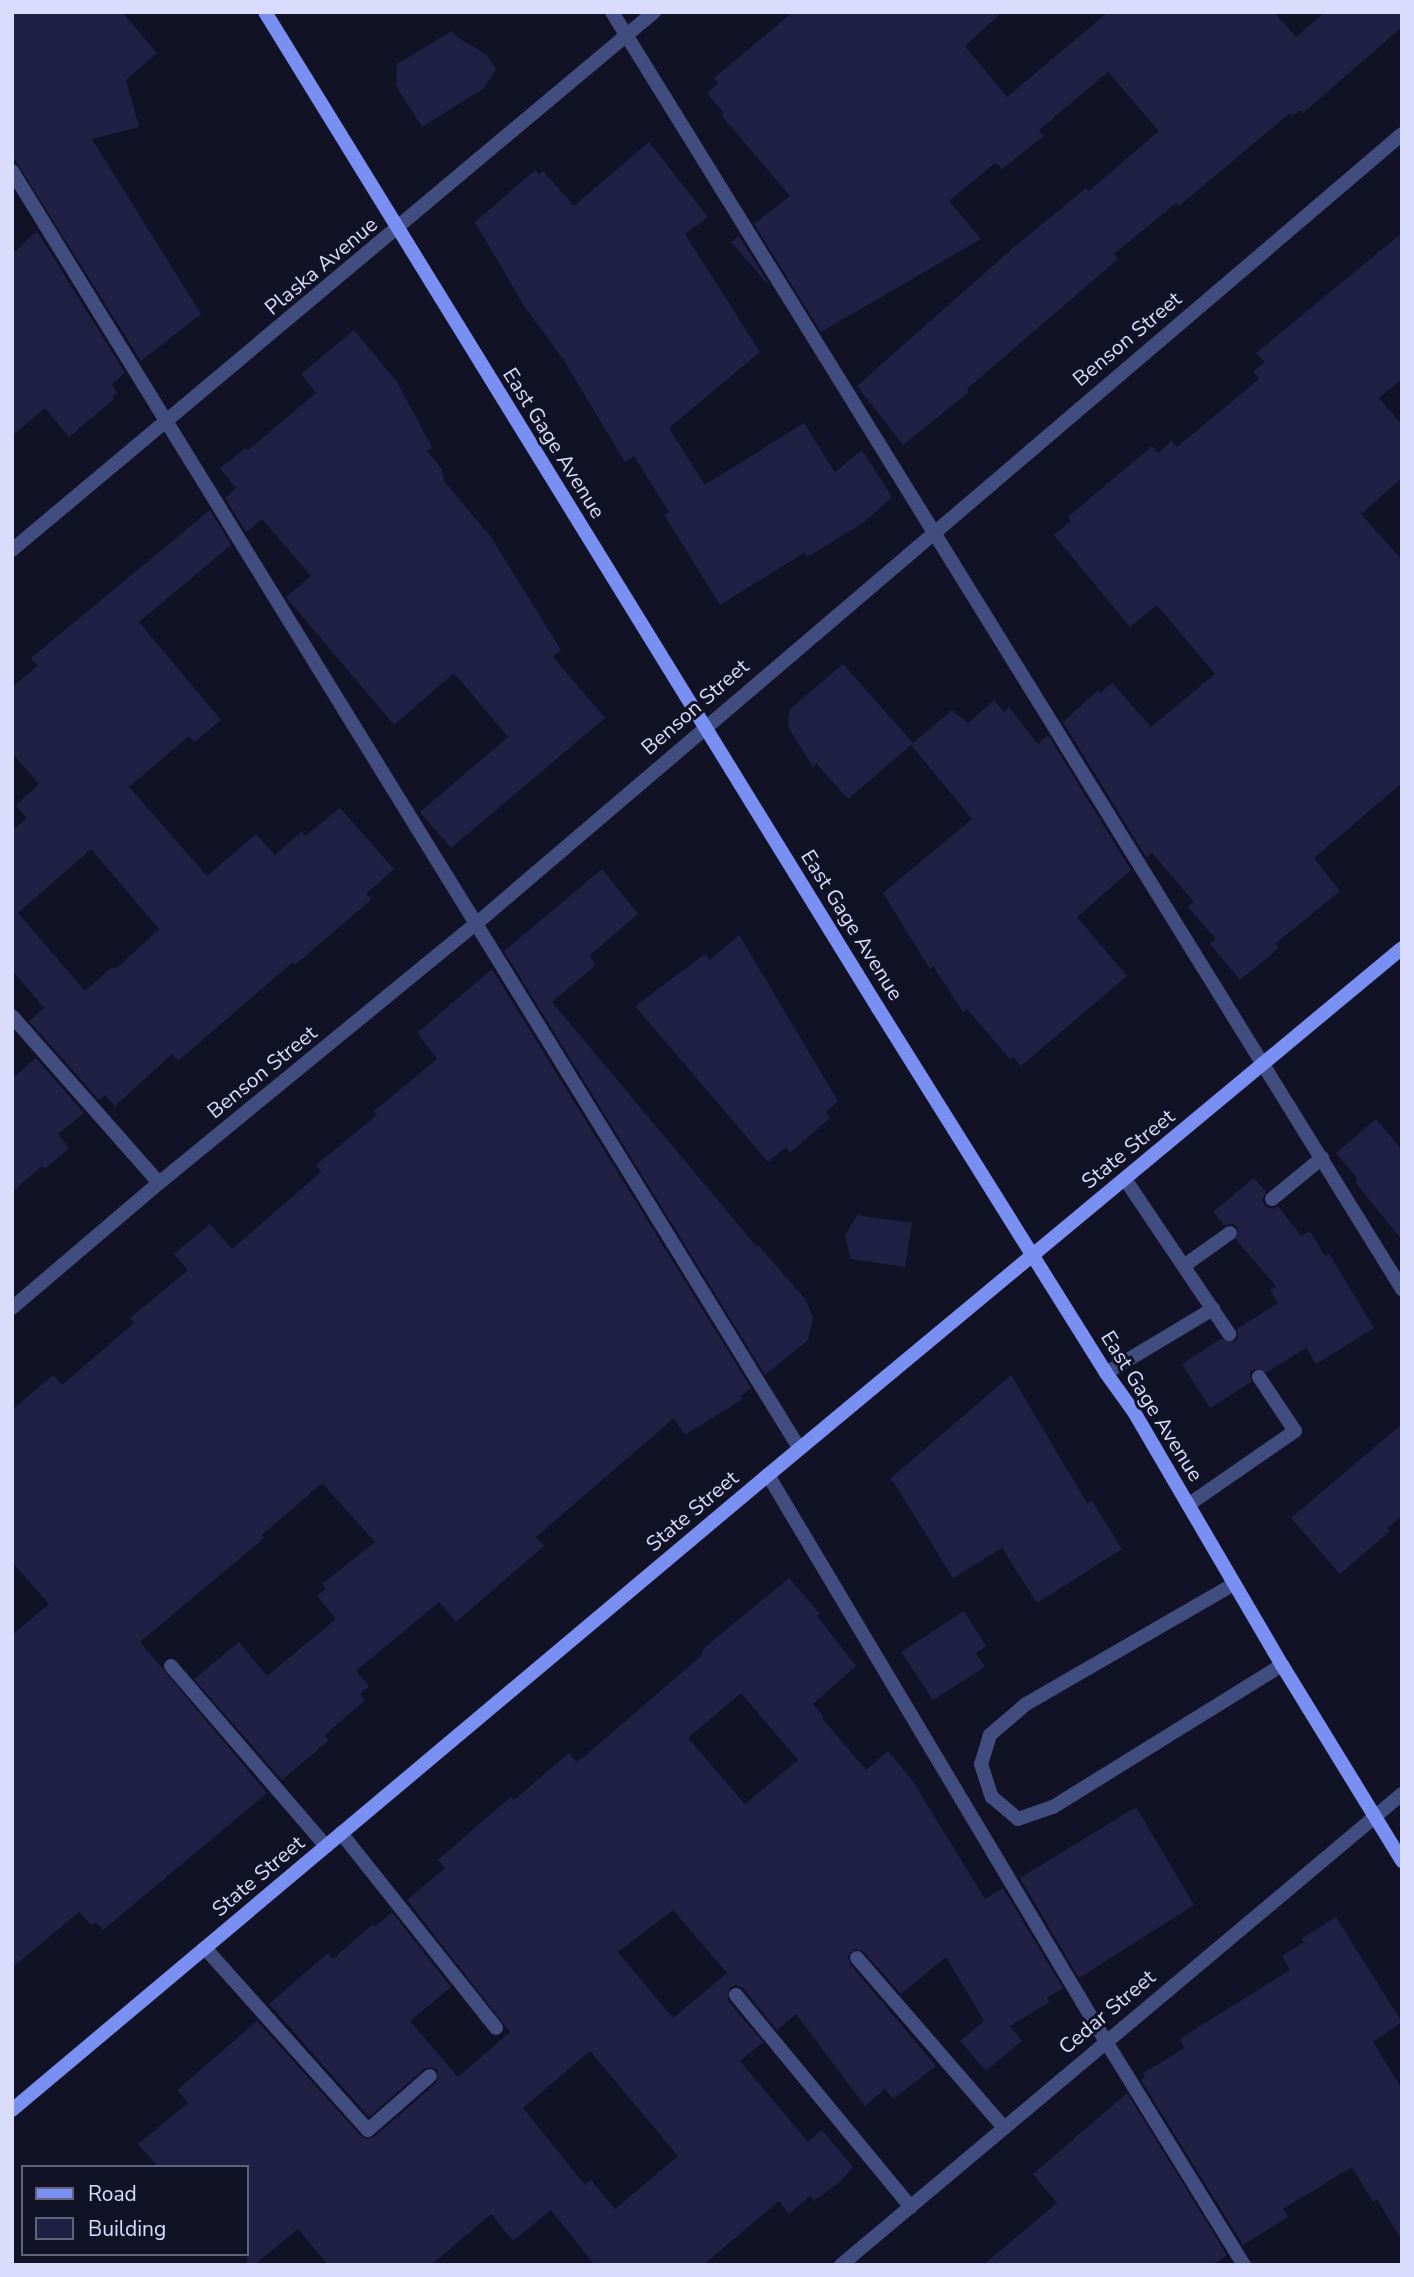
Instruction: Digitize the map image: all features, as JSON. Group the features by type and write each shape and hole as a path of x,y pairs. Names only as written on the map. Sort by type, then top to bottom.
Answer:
{"main road":[{"name":"East Gage Avenue","path":"265,12 704,726 1106,1373 1134,1412 1282,1665 1402,1861"},
{"name":"State Street","path":"12,2110 799,1448 1265,1065 1402,948"}],"street":[{"path":"612,12 1402,1289"},
{"name":"Plaska Avenue","path":"12,550 166,424 654,12"},
{"name":"Benson Street","path":"12,1308 159,1183 477,923 704,726 1402,134"},
{"path":"12,171 799,1448"},
{"path":"12,1016 159,1183"},
{"path":"1272,1199 1322,1158"},
{"path":"1125,1179 1229,1334"},
{"path":"1185,1265 1230,1233"},
{"path":"1106,1373 1213,1309"},
{"path":"1188,1506 1295,1431 1259,1377"},
{"path":"768,1475 1105,2040 1244,2265"},
{"path":"1234,1584 1026,1704 990,1735 981,1764 992,1797 1018,1819 1053,1807 1282,1665"},
{"path":"171,1666 327,1846"},
{"name":"Cedar Street","path":"841,2265 1105,2040 1402,1794"},
{"path":"341,1833 496,2028"},
{"path":"205,1948 368,2130 430,2076"},
{"path":"858,1958 1003,2128"},
{"path":"736,1995 911,2207"}],"building":[{"path":"12,12 122,12 157,53 126,80 139,127 92,139 201,314 141,361 12,155"},
{"path":"793,12 1002,12 965,46 1007,97 1108,12 1274,12 1296,37 1325,12 1402,12 1402,27 1303,113 1300,110 1292,116 1290,113 1179,206 1176,203 1114,254 1118,259 967,389 969,392 903,445 857,386 1013,248 1086,188 1089,191 1159,131 1108,72 1039,130 1044,136 1002,169 995,163 949,201 981,239 821,332 754,224 790,196 721,115 724,113 707,93 718,83 714,78"},
{"path":"452,31 457,37 487,55 496,69 484,88 422,127 396,86 397,64"},
{"path":"649,142 708,217 685,234 760,352 669,428 705,485 804,423 835,472 862,450 892,497 863,523 807,557 804,553 720,605 664,515 669,512 634,456 625,462 563,359 524,306 475,222 535,170 539,175 543,171 574,206"},
{"path":"37,231 125,373 112,384 117,393 112,396 114,399 69,437 45,408 12,436 12,254"},
{"path":"1402,233 1402,379 1379,398 1402,425 1402,478 1361,514 1402,560 1402,783 1314,858 1340,891 1275,944 1279,948 1240,980 1210,944 1216,939 1188,907 1194,902 1152,853 1146,857 1063,722 1098,690 1100,693 1112,683 1151,727 1215,674 1157,605 1130,627 1054,535 1071,521 1068,517 1152,446 1158,453 1171,441 1177,447 1259,379 1253,372 1265,362 1256,353"},
{"path":"739,236 772,289 731,242"},
{"path":"354,330 397,382 432,447 427,451 442,469 444,481 491,537 561,650 553,657 605,718 451,848 420,812 508,737 454,673 394,725 286,597 311,576 262,519 246,532 225,498 236,488 220,468 246,448 248,450 316,393 301,374"},
{"path":"210,510 231,545 139,622 221,720 194,742 189,736 129,787 207,876 256,834 275,855 302,831 305,836 340,808 394,869 366,894 372,899 295,965 293,962 178,1061 172,1054 115,1106 105,1095 99,1100 29,1021 44,1008 12,970 12,831 27,818 16,805 39,784 12,753 12,687 38,666 31,658","holes":["91,849 159,929 117,968 111,968 85,991 18,913"]},
{"path":"843,664 913,743 952,710 968,723 994,700 1004,712 1009,707 1038,744 1048,735 1131,870 1077,917 1127,976 1021,1066 1013,1057 1010,1059 967,1009 963,1012 933,966 930,969 883,893 972,819 911,745 848,799 817,764 813,767 788,727 789,710"},
{"path":"602,869 638,914 589,956 596,965 552,1002 757,1247 759,1246 805,1299 813,1317 808,1340 765,1375 504,951"},
{"path":"739,935 838,1101 826,1112 830,1118 790,1153 786,1147 768,1162 635,1006 705,954 710,960"},
{"path":"492,969 751,1388 741,1396 743,1399 685,1435 674,1418 536,1537 544,1546 456,1622 439,1602 356,1671 369,1686 360,1694 365,1700 325,1735 329,1740 282,1780 194,1679 239,1642 267,1676 336,1619 317,1596 326,1589 322,1584 375,1542 322,1483 262,1535 264,1538 140,1642 267,1793 103,1930 96,1922 92,1925 79,1912 12,1968 12,1635 49,1604 12,1562 12,1410 53,1375 62,1385 134,1323 130,1318 188,1270 174,1254 210,1224 232,1249 321,1172 316,1165 377,1115 374,1111 437,1059 417,1033"},
{"path":"36,1058 84,1113 58,1134 69,1148 45,1169 42,1166 12,1192 12,1079"},
{"path":"1376,1119 1402,1150 1402,1240 1355,1182 1358,1179 1336,1153"},
{"path":"1254,1178 1266,1192 1262,1200 1265,1206 1273,1209 1278,1206 1301,1236 1310,1231 1325,1256 1329,1254 1374,1328 1316,1364 1306,1348 1267,1372 1254,1369 1250,1373 1251,1382 1210,1408 1182,1364 1221,1339 1234,1342 1238,1338 1237,1329 1278,1303 1270,1290 1276,1286 1236,1240 1238,1228 1233,1224 1224,1225 1213,1212"},
{"path":"857,1215 912,1223 905,1267 851,1259 845,1236"},
{"path":"1011,1375 1087,1503 1092,1501 1122,1549 1037,1603 1002,1548 953,1578 891,1478"},
{"path":"1402,1424 1402,1516 1387,1528 1390,1531 1340,1574 1291,1518"},
{"path":"789,1578 820,1614 817,1616 856,1666 813,1704 824,1717 822,1718 866,1770 888,1751 912,1780 985,1899 1003,1888 1063,1988 1047,1998 1049,2002 1010,2026 1022,2041 986,2071 960,2041 984,2021 946,1957 901,1994 864,1952 855,1949 848,1956 850,1964 936,2066 893,2099 885,2089 865,2106 796,2014 777,2030 743,1988 735,1985 729,1988 728,2001 763,2042 740,2061 808,2142 822,2130 853,2167 840,2182 814,2201 810,2196 789,2214 779,2201 703,2265 595,2265 551,2210 513,2241 491,2214 431,2265 328,2265 298,2229 254,2265 247,2265 248,2165 156,2165 138,2144 188,2103 177,2090 257,2021 361,2136 366,2139 374,2137 436,2083 438,2070 432,2067 424,2069 369,2117 269,2004 328,1953 333,1959 373,1924 375,1927 392,1912 451,1987 410,2021 458,2077 510,2032 407,1900 445,1868 438,1860 511,1797 514,1800 569,1753 576,1762 585,1756 701,1656 704,1648","holes":["741,1693 798,1760 745,1804 688,1738","673,1910 727,1973 673,2018 618,1952","590,2051 678,2156 615,2209 591,2180 585,2185 523,2108"]},
{"path":"964,1611 986,1646 976,1653 985,1667 933,1700 901,1652"},
{"path":"1136,1807 1194,1905 1079,1978 1020,1878"},
{"path":"1336,1917 1402,2022 1373,2042 1402,2089 1402,2241 1377,2199 1373,2202 1352,2167 1283,2209 1288,2217 1243,2245 1141,2080 1145,2077 1143,2073 1185,2048 1180,2040 1184,2036 1290,1970 1282,1956 1304,1942 1301,1939"},
{"path":"1127,2093 1227,2255 1212,2265 983,2265 1057,2203 1033,2174"}]}
